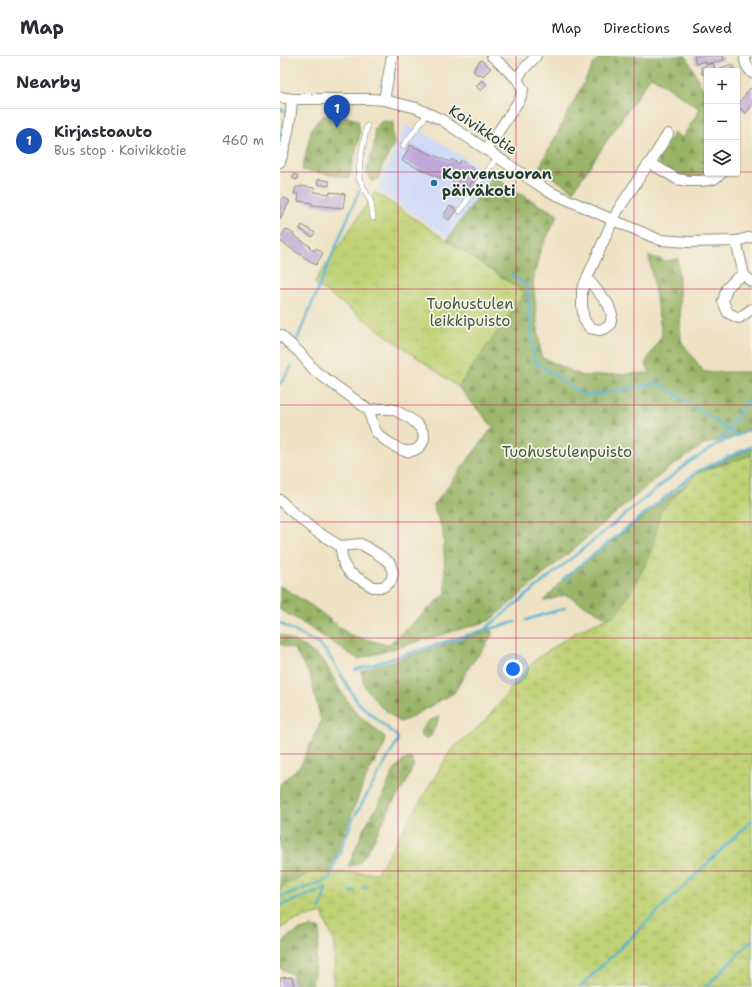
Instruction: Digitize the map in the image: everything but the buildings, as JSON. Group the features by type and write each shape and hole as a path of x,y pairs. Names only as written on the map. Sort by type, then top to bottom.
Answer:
{"street":[{"path":"384,100 392,56"},
{"path":"486,150 520,99 523,90 517,79 492,56"},
{"path":"517,79 536,56"},
{"path":"745,56 744,59 752,73"},
{"name":"Koivikkotie","path":"280,97 292,99 384,100 417,108 442,120 548,191 660,240 688,242 736,241 752,238"},
{"path":"280,162 285,147 291,118 292,99"},
{"path":"587,278 608,304 612,315 610,324 606,328 600,330 590,328 584,320 582,290 587,278 613,220 618,210 668,134"},
{"path":"650,163 676,179 701,181 714,179 718,176"},
{"path":"736,241 744,275 752,282"},
{"path":"744,275 736,279 727,288 723,301 728,312 739,318 752,309"},
{"path":"280,335 299,352 315,371 369,410 372,423 377,433 391,444 405,451 416,450 421,446 424,440 423,433 420,426 410,418 392,409 382,408 369,410"},
{"path":"280,500 314,530 340,546 361,544 378,554 390,563 393,573 391,581 383,588 373,587 350,573 344,565 340,546"}],"lane":[{"path":"403,146 428,113"},
{"path":"367,126 360,160 359,179 371,202 373,218"},
{"path":"460,211 497,157"}],"shaded area":[{"name":"Korvensuoran päiväkoti","path":"406,125 425,133 493,175 449,238 377,190"}],"green space":[{"path":"600,56 686,56 704,91 704,176 709,176 682,177 674,174 659,164 658,159 674,133 682,138 700,109 651,76 573,191 539,168 593,65"},
{"path":"341,115 358,120 360,134 349,178 302,170 312,128 322,116"},
{"path":"382,121 394,122 392,133 394,144 381,169 378,179 372,182 367,172 375,139 374,129"},
{"name":"Tuohustulenpuisto","path":"493,175 511,189 558,215 540,251 533,282 541,357 582,376 651,373 645,364 662,335 649,256 665,261 678,259 681,341 704,372 752,372 752,428 731,437 705,444 666,470 489,621 358,659 295,618 280,610 280,586 312,606 350,635 388,645 446,593 443,531 433,506 493,427 458,387 525,293 447,240"},
{"name":"Tuohustulen leikkipuisto","path":"375,192 525,293 458,387 314,283"},
{"path":"752,448 752,695 723,682 566,595 544,601 562,580 703,471"},
{"path":"752,455 752,987 333,987 335,943 322,913 292,921 280,929 280,887 312,872 377,873 451,750 485,721 535,660 576,632 616,615 636,584 653,548 660,512 697,473"},
{"path":"492,630 492,635 469,667 454,693 408,719 400,722 380,706 365,687 361,671"},
{"path":"280,634 305,647 324,661 340,690 356,713 385,737 384,746 366,777 328,875 280,894 280,784 301,765 321,721 310,675 294,649 280,644"},
{"path":"440,716 431,736 426,739 421,736 420,731 429,721"},
{"path":"411,758 414,764 406,783 393,802 369,849 359,863 348,867 364,828 380,802 392,774 402,761"},
{"path":"311,927 319,928 320,933 312,987 295,987 293,975 280,968 280,946 289,936 300,930"}],"waterway":[{"path":"280,109 285,111"},
{"path":"280,142 283,124"},
{"path":"296,342 359,191"},
{"path":"511,274 527,286 534,361 585,396 659,383 737,436"},
{"path":"280,384 292,366"},
{"path":"355,670 484,630 688,463 715,446 728,430 752,394"},
{"path":"716,445 752,429"},
{"path":"563,579 698,471 752,446"},
{"path":"526,620 565,608"},
{"path":"486,630 515,622"},
{"path":"280,623 318,644 326,651 358,703 397,736 398,740 352,821 329,879 280,897"},
{"path":"580,987 752,820"},
{"path":"363,888 368,886"},
{"path":"280,906 326,888"},
{"path":"320,909 326,889"},
{"path":"350,892 355,891"},
{"path":"706,987 752,940"}],"place":[{"name":"Kirjastoauto","path":"337,128"},
{"name":"Korvensuoran päiväkoti","path":"434,183"}]}
